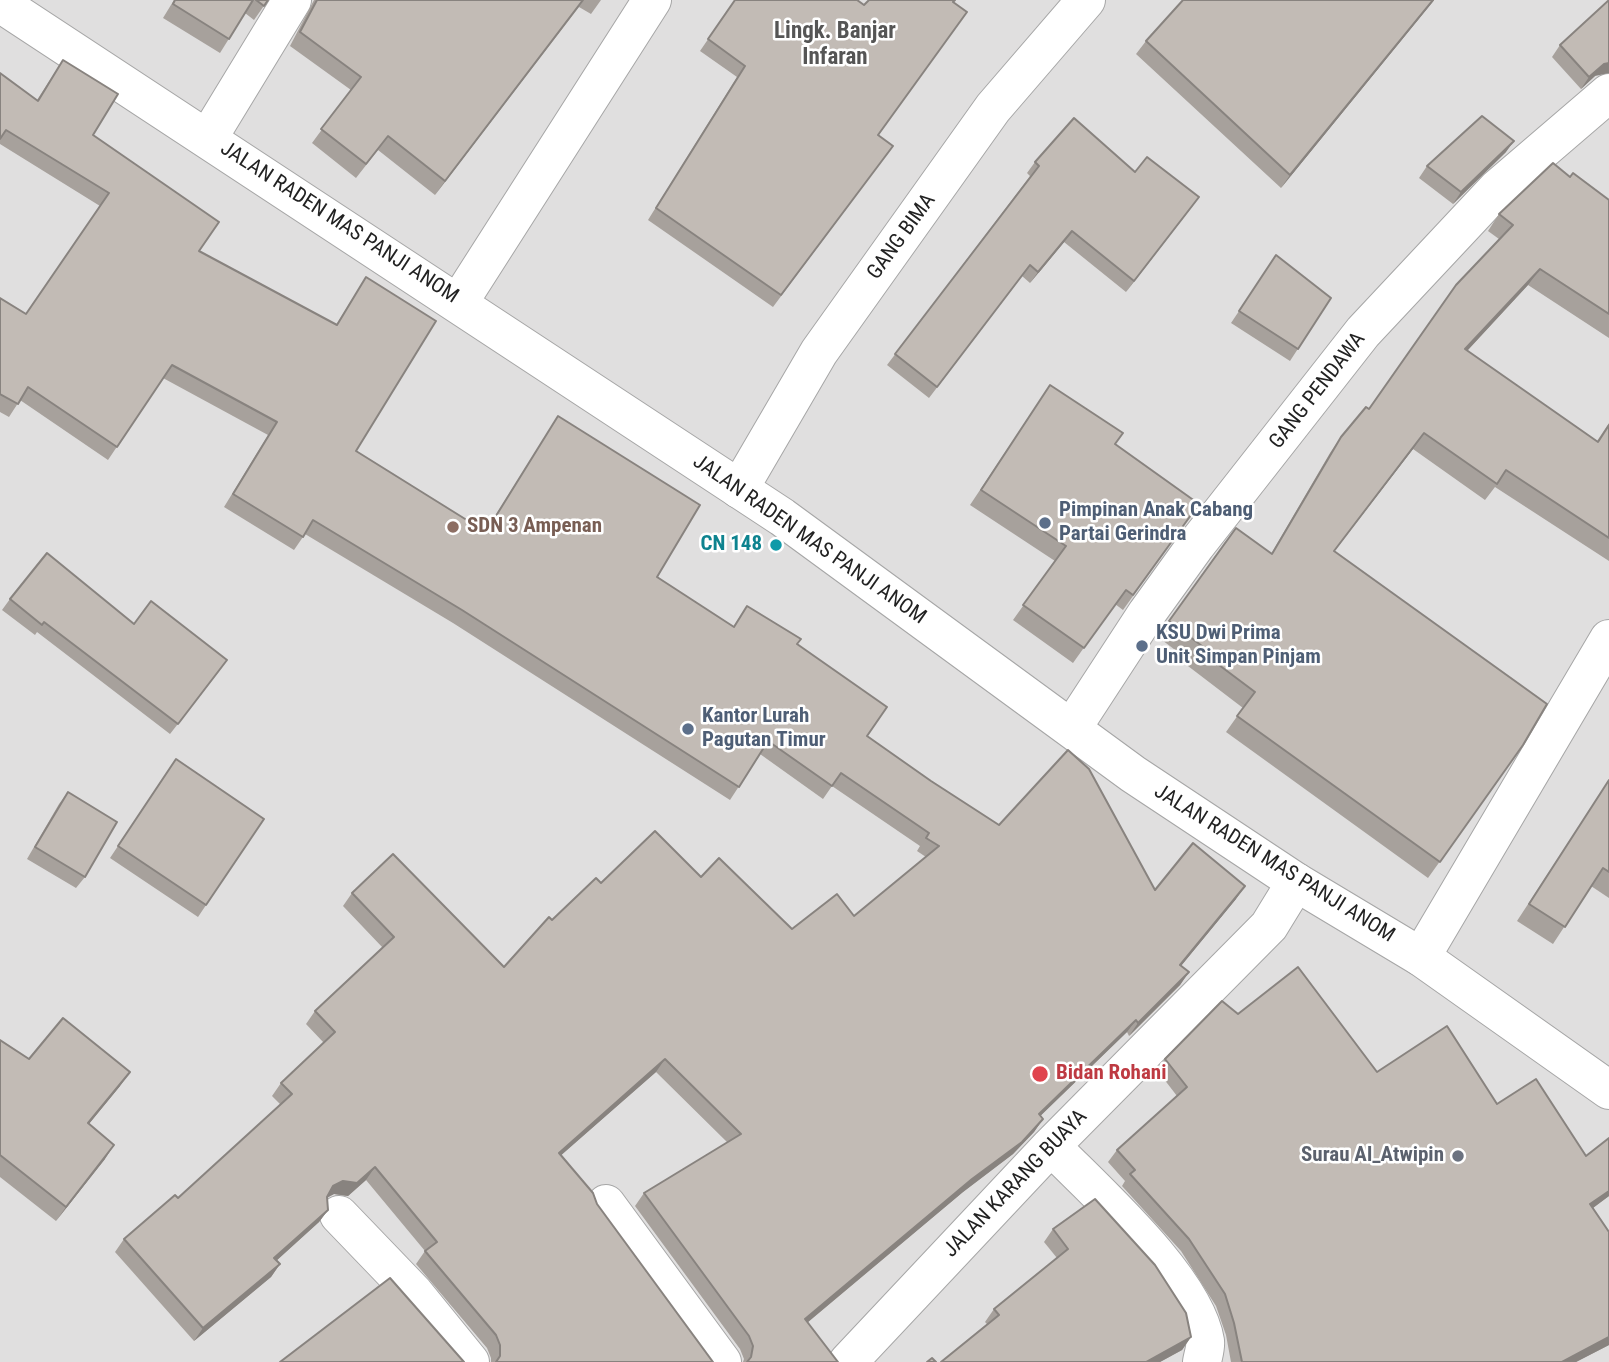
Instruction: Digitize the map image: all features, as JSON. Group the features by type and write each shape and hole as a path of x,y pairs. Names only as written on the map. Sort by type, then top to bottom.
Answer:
{"street":[{"path":"208,138 292,0"},
{"path":"459,302 652,0"},
{"name":"GANG BIMA","path":"739,489 819,352 993,107 1086,0"},
{"name":"JALAN RADEN MAS PANJI ANOM","path":"0,3 459,302 739,489 1133,774 1296,882 1421,957 1609,1090"},
{"name":"GANG PENDAWA","path":"1072,728 1147,613 1196,545 1363,332 1497,189 1609,93"},
{"path":"1421,957 1609,639"},
{"name":"JALAN KARANG BUAYA","path":"848,1362 1051,1146 1269,926 1296,882"},
{"path":"1051,1146 1142,1240 1191,1304 1206,1342 1202,1362"},
{"path":"606,1204 722,1362"},
{"path":"338,1215 414,1293 470,1362"}],"shaded area":[{"path":"0,0 1609,0 1609,1362 0,1362"}],"building":[{"path":"175,0 253,0 229,39 173,4"},
{"path":"256,0 268,0 264,6"},
{"path":"317,0 583,0 445,181 388,136 366,164 321,129 361,77 300,32"},
{"path":"735,0 857,0 864,5 869,0 955,0 953,2 967,12 878,135 893,146 781,295 656,208 745,66 708,39"},
{"path":"1183,0 1433,0 1290,175 1146,41"},
{"path":"1609,0 1609,63 1589,77 1560,45"},
{"path":"63,60 118,94 93,135 219,222 199,251 337,325 366,277 436,321 356,451 486,532 558,416 700,505 657,577 734,627 747,606 801,639 797,644 887,707 867,736 931,781 999,825 1068,750 1089,769 1155,890 1193,843 1245,886 1180,965 1189,972 1039,1114 1043,1119 1022,1142 972,1179 805,1319 838,1362 747,1362 753,1346 749,1336 644,1193 741,1134 665,1059 559,1153 593,1193 597,1204 713,1362 496,1362 500,1356 500,1345 496,1335 425,1251 437,1242 375,1167 357,1183 343,1181 333,1186 327,1197 328,1210 274,1258 280,1264 203,1328 124,1239 175,1195 178,1198 292,1094 281,1083 335,1032 315,1011 394,937 352,893 393,854 504,967 549,917 552,920 596,878 601,883 655,831 701,877 719,858 792,929 837,894 854,916 939,846 926,838 929,833 841,773 832,786 768,741 739,787 462,610 313,520 303,537 233,494 277,422 172,365 117,447 28,387 18,404 0,394 0,298 26,314 109,193 6,130 0,139 0,73 38,101"},
{"path":"1482,116 1514,141 1461,192 1427,166"},
{"path":"1074,118 1135,172 1147,157 1199,197 1134,281 1072,231 1038,272 1030,265 937,387 895,354 1039,166 1035,162"},
{"path":"1553,163 1570,177 1573,173 1609,200 1609,314 1540,269 1465,349 1598,442 1609,425 1609,538 1506,470 1497,484 1424,433 1334,551 1547,704 1523,745 1440,862 1237,716 1255,692 1199,650 1202,646 1169,621 1236,528 1272,554 1341,437 1366,407 1369,409 1456,285 1513,225 1499,214"},
{"path":"1276,255 1331,298 1298,349 1239,311"},
{"path":"1050,385 1123,433 1115,444 1199,504 1133,595 1126,590 1084,648 1023,605 1066,546 981,490"},
{"path":"47,553 134,624 151,601 227,660 178,724 10,599"},
{"path":"176,759 264,819 206,905 118,846"},
{"path":"1609,780 1609,872 1603,868 1565,927 1529,904"},
{"path":"68,792 117,822 85,877 35,847"},
{"path":"1298,967 1377,1072 1447,1026 1497,1104 1536,1079 1586,1156 1609,1138 1609,1191 1590,1204 1609,1232 1609,1337 1562,1362 1242,1362 1225,1294 1189,1239 1130,1174 1135,1170 1117,1150 1187,1087 1165,1059 1222,1001 1238,1014"},
{"path":"63,1018 130,1072 88,1123 114,1145 66,1207 0,1155 0,1040 29,1059"},
{"path":"1095,1199 1155,1265 1186,1313 1191,1337 1146,1362 941,1362 999,1315 994,1309 1068,1249 1053,1229"},
{"path":"390,1278 464,1362 280,1362"}],"place":[{"name":"Pimpinan Anak Cabang Partai Gerindra","path":"1045,523"},
{"name":"SDN 3 Ampenan","path":"453,527"},
{"name":"CN 148","path":"776,545"},
{"name":"KSU Dwi Prima Unit Simpan Pinjam","path":"1142,646"},
{"name":"Kantor Lurah Pagutan Timur","path":"688,729"},
{"name":"Bidan Rohani","path":"1040,1074"},
{"name":"Surau Al_Atwipin","path":"1458,1156"}],"district":[{"name":"Lingk. Banjar Infaran","path":"835,45"}]}
